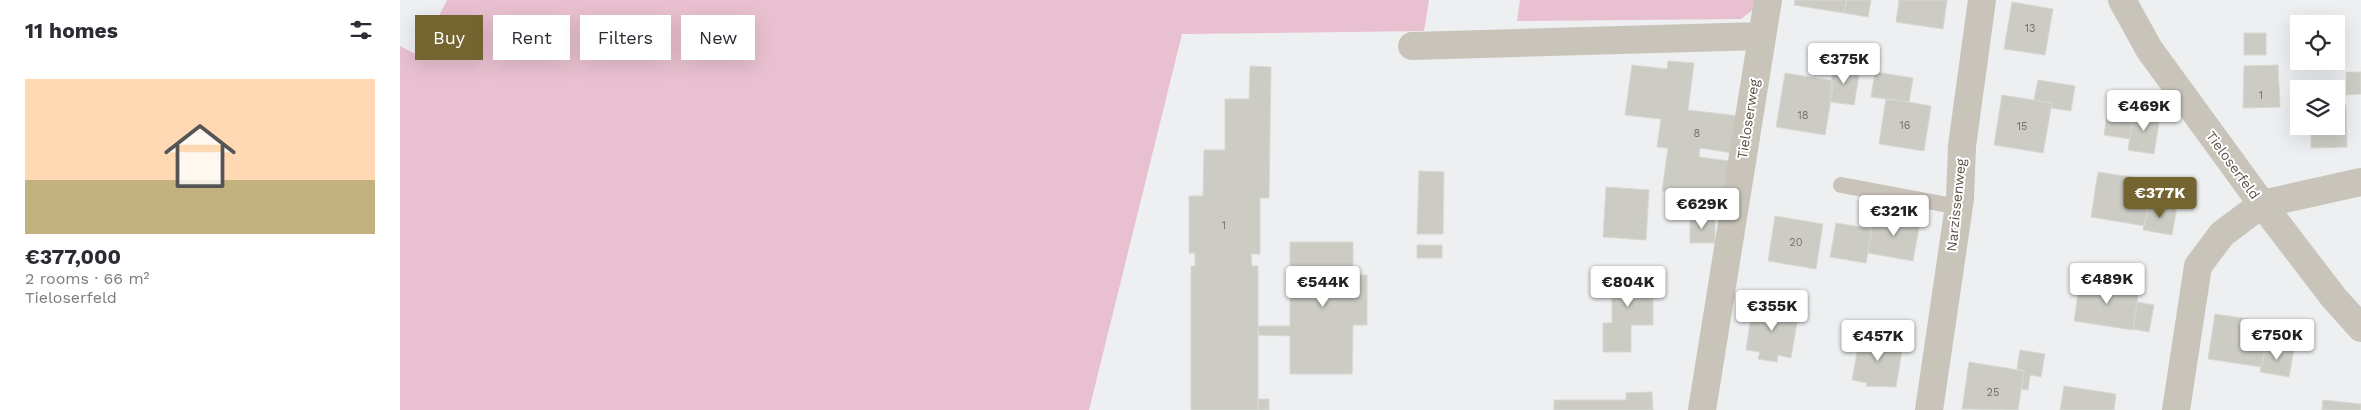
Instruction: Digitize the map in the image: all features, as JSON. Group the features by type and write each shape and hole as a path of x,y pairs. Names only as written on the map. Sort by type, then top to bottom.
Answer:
{"street":[{"name":"Tieloserweg","path":"1702,410 1768,0"},
{"name":"Narzissenweg","path":"1929,410 1959,207 1962,146 1982,0"},
{"name":"Tieloserfeld","path":"2122,0 2148,49 2262,204 2334,298 2361,328"},
{"path":"1412,46 1761,36"},
{"path":"2262,204 2361,182"},
{"name":"Tieloserfeld","path":"2176,410 2198,266 2222,234 2262,204"}],"lane":[{"path":"1841,185 1959,207"}],"shaded area":[{"path":"447,0 1429,0 1424,31 1182,34 1089,410 400,410 400,46 415,54 415,60 483,60 483,15 440,15"},
{"path":"1520,0 1758,0 1755,8 1741,19 1517,21"}],"building":[{"path":"1795,0 1847,0 1844,13 1794,5"},
{"path":"1847,0 1871,0 1868,17 1844,13"},
{"path":"1899,0 1947,0 1943,29 1896,22"},
{"path":"2012,2 2053,9 2045,55 2004,49"},
{"path":"2244,33 2266,33 2266,55 2244,55"},
{"path":"1668,61 1694,63 1688,110 1738,116 1733,153 1700,148 1699,157 1730,161 1725,197 1662,191 1668,148 1657,147 1661,119 1625,115 1632,65 1667,69"},
{"path":"2278,65 2280,107 2243,108 2244,66"},
{"path":"1250,66 1271,67 1269,198 1260,198 1260,254 1251,254 1252,266 1258,266 1258,410 1191,410 1191,266 1195,266 1195,253 1189,253 1189,196 1203,196 1204,150 1225,150 1225,99 1249,99"},
{"path":"1833,66 1860,69 1854,105 1830,102"},
{"path":"1875,72 1913,78 1909,102 1871,97"},
{"path":"2346,72 2361,72 2361,94 2346,95"},
{"path":"1785,73 1834,81 1825,135 1776,127"},
{"path":"2038,80 2075,86 2071,111 2051,108 2052,103 2034,100"},
{"path":"2002,95 2052,103 2043,153 1994,145"},
{"path":"2110,95 2136,99 2130,139 2104,135"},
{"path":"1886,98 1931,106 1924,151 1879,144"},
{"path":"2346,105 2347,147 2311,148 2311,135 2345,135"},
{"path":"2134,111 2160,115 2154,154 2128,150"},
{"path":"1419,171 1444,172 1443,234 1417,234"},
{"path":"2098,172 2152,180 2145,226 2091,217"},
{"path":"1606,187 1649,190 1646,240 1603,237"},
{"path":"2149,203 2177,207 2172,235 2143,230"},
{"path":"1874,214 1920,222 1913,261 1868,253"},
{"path":"1775,216 1823,224 1816,269 1768,261"},
{"path":"1690,217 1715,217 1715,243 1690,243"},
{"path":"1836,223 1872,229 1866,263 1830,257"},
{"path":"1290,242 1353,242 1353,275 1367,275 1367,325 1353,325 1352,374 1290,374 1290,336 1258,335 1258,326 1290,326"},
{"path":"1417,245 1442,245 1442,258 1417,258"},
{"path":"1612,270 1653,270 1653,325 1631,325 1631,352 1603,352 1603,323 1612,323"},
{"path":"2080,280 2139,288 2133,330 2074,321"},
{"path":"2137,302 2154,305 2149,332 2133,329"},
{"path":"1753,303 1799,311 1791,358 1778,355 1777,362 1758,359 1760,352 1746,350"},
{"path":"2215,314 2269,322 2262,367 2208,359"},
{"path":"1860,336 1903,344 1896,387 1866,386 1867,383 1852,380"},
{"path":"2266,344 2294,349 2289,377 2260,372"},
{"path":"2020,350 2045,354 2041,377 2030,375 2028,390 2021,389 2024,371 2017,369"},
{"path":"1969,362 2024,371 2018,410 1962,409"},
{"path":"2064,386 2116,394 2114,410 2060,410"},
{"path":"1652,392 1653,410 1554,410 1554,400 1626,400 1626,393"},
{"path":"1258,399 1269,399 1269,410 1258,410"},
{"path":"2323,400 2361,404 2361,410 2322,410"}]}
